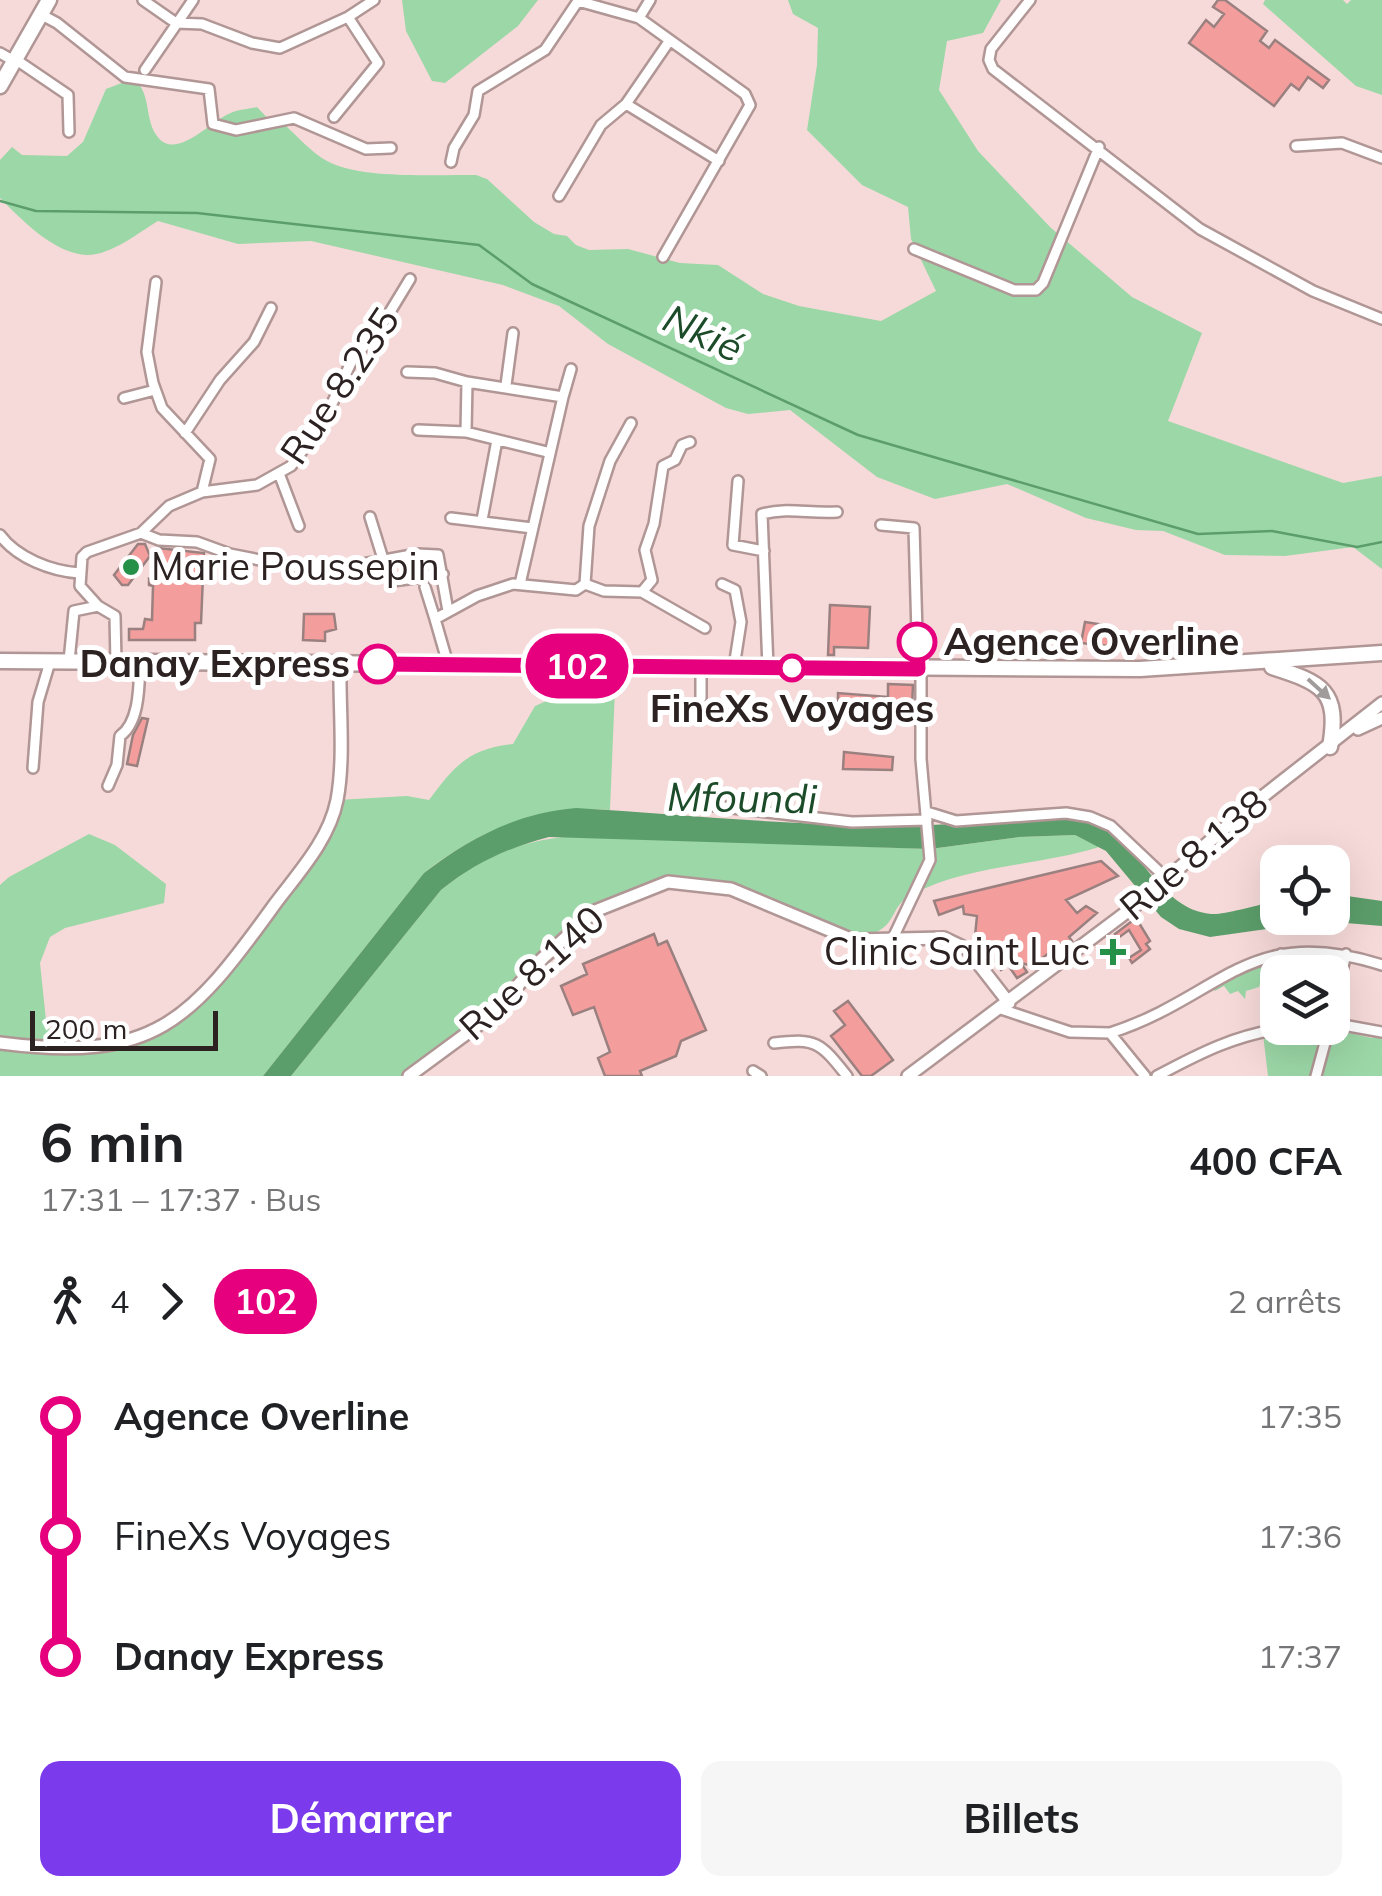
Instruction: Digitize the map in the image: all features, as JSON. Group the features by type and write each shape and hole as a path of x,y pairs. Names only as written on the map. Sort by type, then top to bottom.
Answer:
{"highway":[{"path":"0,86 50,0"},
{"path":"0,660 1140,669 1382,653"},
{"path":"1262,663 1301,676 1324,689 1334,712 1335,742"}],"main road":[{"path":"0,1043 67,1050 114,1045 171,1021 214,987 308,860 333,813 339,784 340,663"},
{"name":"Rue 8.138","path":"908,1076 1140,902 1248,808 1382,703"},
{"path":"1335,742 1382,718"},
{"name":"Rue 8.140","path":"409,1076 488,1018 543,958 595,911 655,886 696,883 731,889 854,940 944,938 967,949 1005,1006"}],"street":[{"path":"143,0 176,23 202,24 252,43 280,48 348,17 374,0"},
{"path":"145,70 192,0"},
{"path":"639,18 650,0"},
{"path":"1030,0 991,49 989,60 993,69 1200,228 1313,291 1382,319"},
{"path":"451,162 454,148 474,115 478,91 545,50 578,1 639,18 749,99 750,105 663,257"},
{"path":"42,15 125,78 209,89 213,124 236,130 294,118 366,150 391,148"},
{"path":"334,117 378,63 348,17"},
{"path":"559,196 602,125 626,104 670,40"},
{"path":"0,53 68,95 69,132"},
{"path":"626,104 719,161"},
{"path":"1296,146 1342,142 1382,158"},
{"path":"914,249 1014,290 1036,290 1043,283 1099,147"},
{"name":"Rue 8.235","path":"202,492 257,486 280,476 324,421 354,356 376,335 410,279"},
{"path":"116,662 115,616 98,606 80,586 86,552 141,533 169,506 202,492 210,459 162,408 155,390 146,352 156,282"},
{"path":"185,434 220,380 254,342 271,308"},
{"path":"506,385 513,333"},
{"path":"520,584 570,369"},
{"path":"407,372 435,373 563,397"},
{"path":"466,432 467,382"},
{"path":"124,398 155,390"},
{"path":"435,619 477,596 520,584 576,590 585,584 594,509 610,461 631,423"},
{"path":"418,430 466,432 548,452"},
{"path":"482,520 496,440"},
{"path":"642,592 652,580 645,550 654,524 663,466 676,460 682,445 690,442"},
{"path":"280,476 299,526"},
{"path":"738,482 732,545 764,552"},
{"path":"768,668 762,514 794,508 837,512"},
{"path":"370,518 384,559"},
{"path":"450,518 532,528"},
{"path":"881,524 914,528 921,759 930,849 928,869 890,942"},
{"path":"141,533 159,540 197,542 230,554 305,569"},
{"path":"0,535 12,548 52,568 80,572"},
{"path":"363,564 435,554 441,558 448,611"},
{"path":"392,581 442,574"},
{"path":"585,584 604,591 642,592 705,628"},
{"path":"722,584 735,590 740,604 734,667"},
{"path":"425,586 448,664"},
{"path":"69,662 74,610 98,606"},
{"path":"33,768 38,702 50,662"},
{"path":"108,786 117,765 120,736 129,730 133,716 140,662"},
{"path":"700,668 701,698"},
{"path":"698,804 852,822 956,821 1048,814 1090,817 1111,826 1165,881"},
{"path":"1005,1006 1070,1032 1110,1033 1151,1018 1239,967 1281,954 1312,950 1346,954 1382,965"},
{"path":"1350,1028 1382,1032"},
{"path":"1157,1076 1219,1043 1260,1031"},
{"path":"1110,1033 1144,1076"},
{"path":"774,1043 806,1038 816,1043 847,1076"},
{"path":"1316,1076 1325,1045"}],"shaded area":[{"path":"402,0 538,0 518,26 445,83 432,81 406,31"},
{"path":"788,0 1001,0 983,33 947,41 939,90 978,151 1050,227 1132,297 1202,333 1168,421 1343,483 1382,476 1382,569 1353,547 1285,556 1225,555 1163,531 1136,530 1086,518 1007,484 935,499 877,477 790,410 748,414 726,408 608,344 559,306 503,285 311,241 238,244 158,221 114,248 95,254 74,253 50,242 0,198 0,160 12,147 22,155 67,156 83,142 106,89 127,81 138,83 142,89 153,130 165,143 184,142 225,116 257,107 274,125 285,125 316,153 342,167 400,175 476,175 487,179 534,222 589,250 628,249 680,263 718,265 763,294 799,306 881,321 936,291 911,239 908,207 862,185 807,130 818,28 793,14"},
{"path":"1265,0 1343,0 1347,4 1351,0 1382,0 1382,95 1356,86 1263,4"},
{"path":"583,685 615,689 610,810 534,816 466,844 424,873 263,1076 0,1076 0,885 9,877 89,834 115,845 166,884 164,903 65,928 50,937 40,963 46,1020 54,1041 86,1043 116,1039 168,1015 213,976 306,863 337,800 407,796 429,800 464,761 485,750 513,744 535,706"},
{"path":"576,808 839,825 927,825 1036,816 1078,818 1110,831 1163,888 1193,909 1217,914 1260,905 1260,930 1210,937 1179,929 1161,917 1106,851 1075,835 1019,837 930,849 549,837 492,858 441,890 291,1076 263,1076 424,873 459,848 496,829"},
{"path":"1075,835 1099,847 933,885 903,901 879,930 853,940 731,889 668,882 595,911 489,1017 409,1076 291,1076 441,890 489,858 523,845 579,836 930,849 1019,837"},
{"path":"1350,896 1382,901 1382,926 1350,923"},
{"path":"1260,964 1260,984 1246,991 1245,999 1238,991 1230,994 1224,986 1215,991 1212,987"},
{"path":"1350,1033 1382,1036 1382,1076 1268,1076 1264,1045 1350,1045"}],"building":[{"path":"1218,0 1225,0 1267,31 1260,41 1269,48 1275,40 1329,80 1323,88 1308,77 1299,90 1291,84 1274,106 1189,43 1206,20 1214,27 1224,14 1213,7"},
{"name":"Marie Poussepin","path":"138,544 145,544 150,556 128,585 122,585 114,575"},
{"path":"158,548 204,553 201,623 195,623 195,640 129,640 129,629 143,629 145,619 152,620 153,586 149,579 156,582"},
{"path":"830,605 870,607 868,648 834,647 834,655 828,655"},
{"path":"304,614 334,614 336,629 325,632 325,641 303,640"},
{"path":"1085,622 1111,626 1108,646 1081,643"},
{"path":"888,684 913,685 912,707 838,710 838,693 888,697"},
{"path":"142,718 148,719 137,766 127,764 133,735"},
{"path":"844,752 893,757 892,770 843,769"},
{"path":"1101,861 1118,876 1066,900 1077,913 1086,906 1097,913 1069,937 1072,941 1063,948 1060,944 1037,967 1021,963 1027,972 1017,978 1008,965 1001,970 986,947 982,950 975,936 977,916 964,914 963,906 939,915 934,901"},
{"path":"1136,918 1150,941 1146,944 1150,949 1132,963 1129,958 1141,950 1129,930 1118,938 1115,934"},
{"path":"654,934 658,945 667,941 706,1030 681,1041 676,1056 640,1071 642,1076 605,1076 598,1058 610,1052 594,1007 573,1015 561,986 587,974 583,964"},
{"path":"848,1001 893,1060 871,1076 862,1076 831,1036 845,1025 834,1011"}],"waterway":[{"name":"Nkié","path":"0,201 36,211 197,213 479,245 532,284 858,435 1198,534 1272,531 1357,547 1382,542"}],"bus line":[{"name":"102","path":"378,664 918,669 917,642"}],"place":[{"name":"Marie Poussepin","path":"131,567"},
{"name":"Agence Overline","path":"917,642"},
{"name":"Danay Express","path":"378,664"},
{"name":"FineXs Voyages","path":"792,668"},
{"name":"Clinic Saint Luc","path":"1113,952"}],"water label":[{"name":"Mfoundi","path":"742,798"}]}
